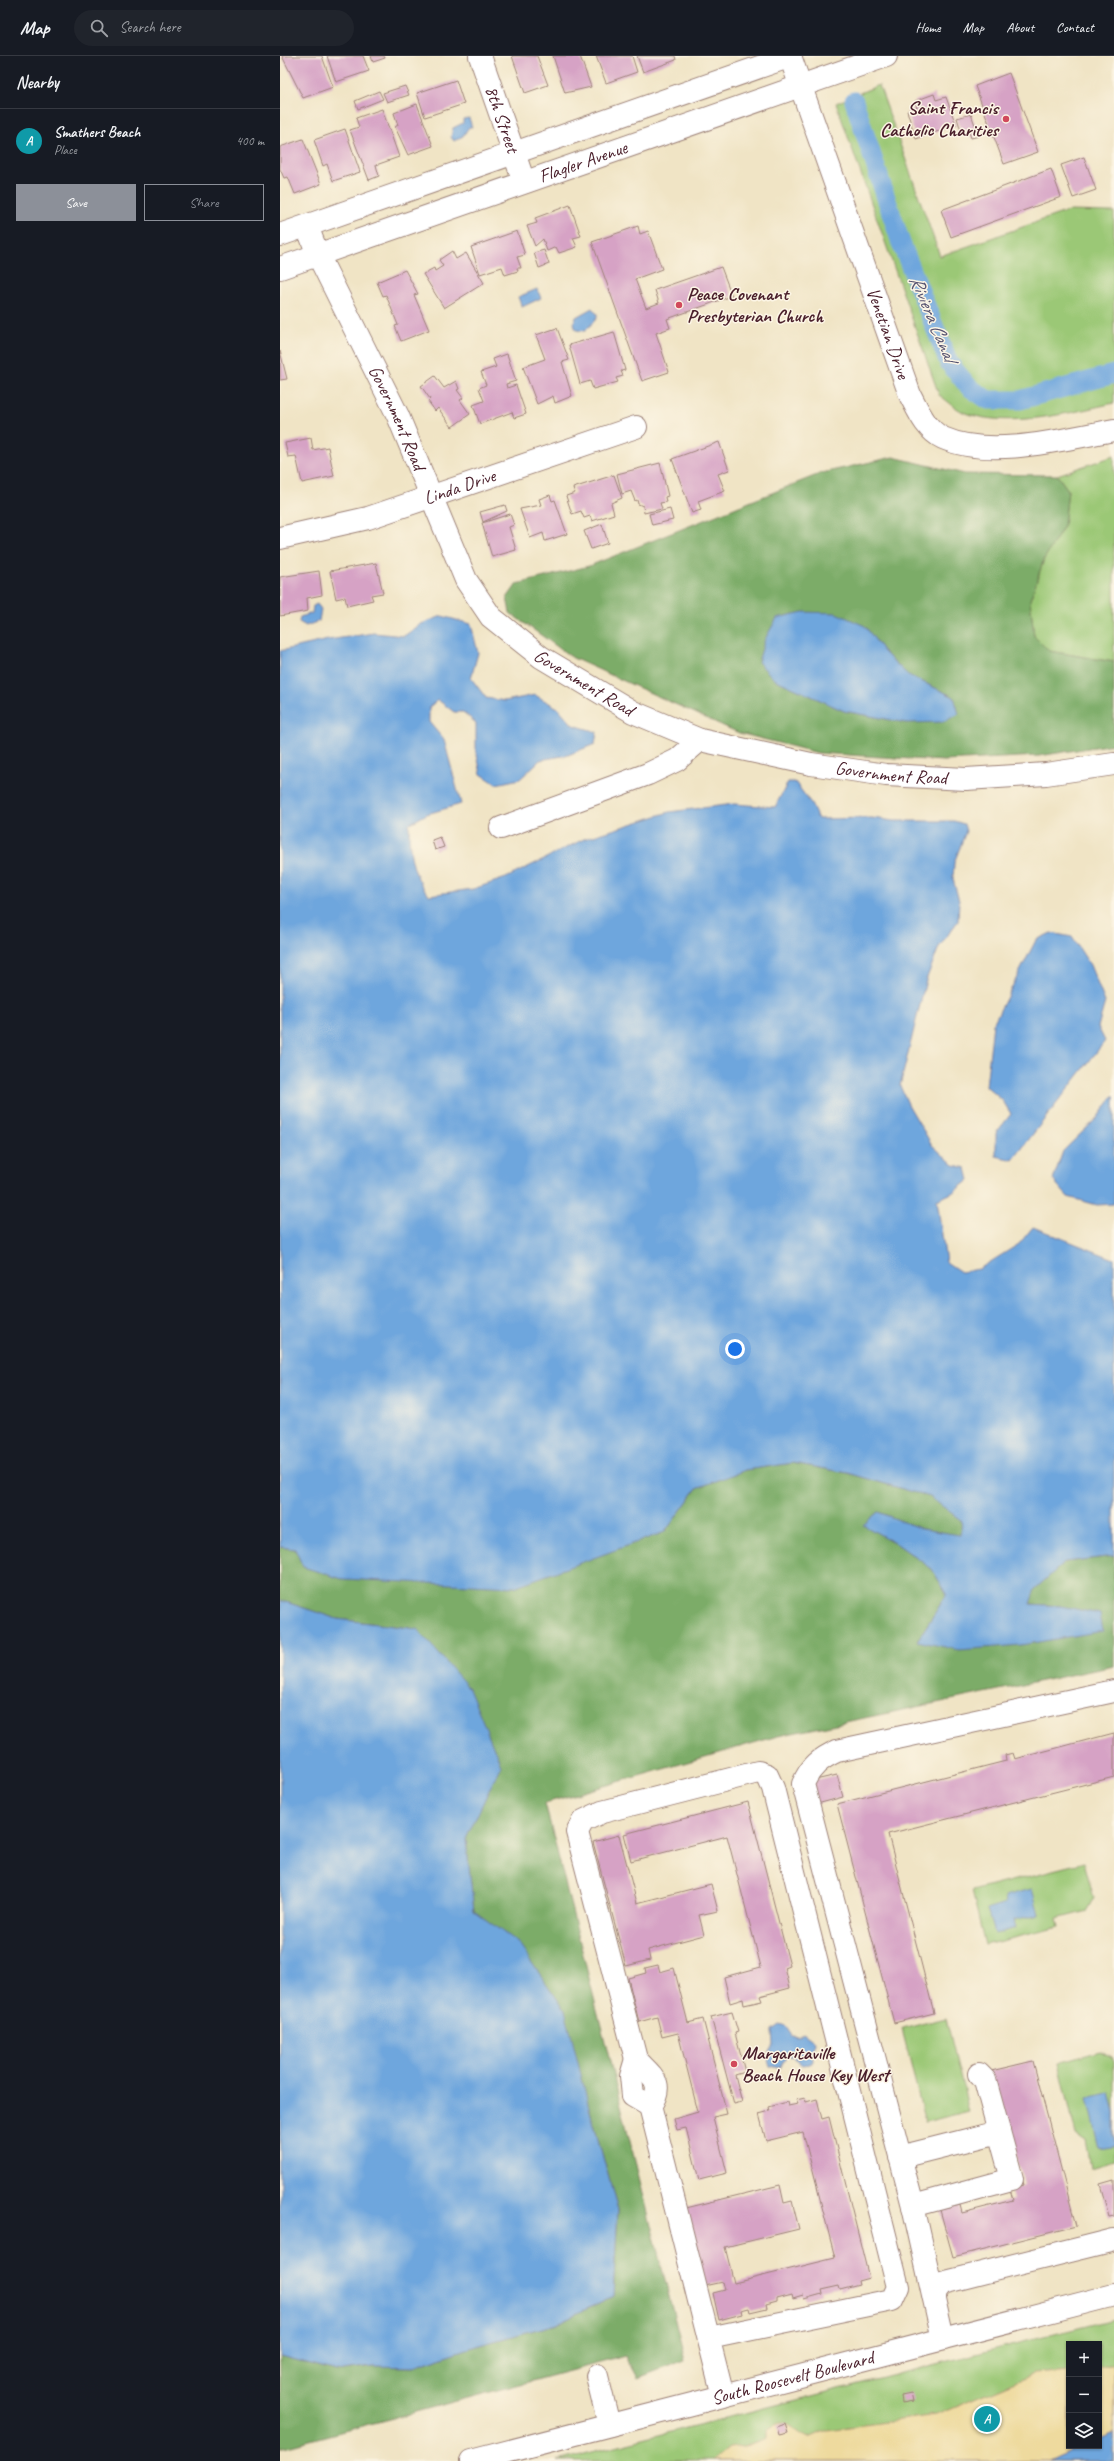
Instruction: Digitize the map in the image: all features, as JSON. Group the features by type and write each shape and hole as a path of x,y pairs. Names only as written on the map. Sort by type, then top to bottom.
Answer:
{"street":[{"name":"8th Street","path":"480,56 524,182"},
{"name":"Flagler Avenue","path":"280,235 790,56"},
{"name":"Venetian Drive","path":"790,56 910,395 926,424 942,437 960,443 995,447 1036,445 1114,430"},
{"name":"Flagler Avenue","path":"280,268 886,56"},
{"name":"Government Road","path":"307,226 318,255 398,416 466,580 491,617 541,657 633,712 700,740 785,759 886,775 966,779 1046,774 1114,764"},
{"name":"Linda Drive","path":"280,538 368,518 636,427"},
{"path":"501,828 648,774 677,760 700,740"},
{"path":"943,2339 913,2206 803,1784 808,1771 825,1756 837,1751 1114,1691"},
{"path":"709,2338 892,2300 898,2287 775,1796 767,1775 758,1772 602,1812 583,1821 576,1832 636,2059 654,2075 657,2087 656,2097 650,2106 723,2396"},
{"path":"913,2206 1012,2180 985,2080 979,2074"},
{"path":"900,2157 999,2132"},
{"path":"933,2295 942,2283 1114,2240"},
{"name":"South Roosevelt Boulevard","path":"471,2461 1114,2295"},
{"path":"597,2376 609,2425"}],"green space":[{"path":"879,85 940,256 1068,211 1114,212 1114,403 1041,418 1003,420 985,418 964,413 939,395 836,103"},
{"path":"1114,456 1114,662 1049,651 1034,636 1030,600 1044,559 1064,526 1068,490 1057,475"},
{"path":"893,457 965,474 1057,475 1068,490 1064,526 1044,559 1030,600 1034,636 1049,651 1114,662 1114,744 1039,756 944,761 818,753 739,733 573,658 510,613 507,598 517,584 589,566 822,473","holes":["865,626 884,652 908,675 954,697 907,723 844,711 774,679"]},
{"path":"793,1463 848,1473 931,1497 962,1521 961,1536 922,1529 878,1512 864,1525 897,1544 932,1569 947,1594 917,1641 1061,1606 1029,1604 1034,1589 1065,1562 1114,1556 1114,1666 778,1736 545,1803 685,2360 638,2378 626,2356 280,2448 280,2356 336,2371 372,2366 413,2367 476,2346 556,2324 613,2296 618,2210 590,2111 474,1911 466,1839 479,1809 417,1629 337,1619 280,1600 280,1547 295,1549 665,1532 697,1488 746,1470"},
{"path":"1084,1862 1094,1898 1087,1911 1057,1919 1059,1927 985,1945 972,1891"},
{"path":"946,2018 969,2111 925,2122 902,2029"},
{"path":"1100,2051 1112,2057 1114,2061 1114,2161 1090,2168 1085,2141 1076,2135 1059,2063"},
{"path":"1114,2319 1114,2461 557,2461"}],"sand":[{"path":"1114,2364 1114,2434 1102,2439 1102,2377 1102,2367"},
{"path":"1066,2371 1066,2449 1075,2449 1049,2461 713,2461 729,2448 751,2445 767,2439 767,2431 780,2424 785,2424 809,2438 827,2430 936,2415 1034,2374"}],"water":[{"path":"469,118 472,127 469,127 463,136 454,141 451,137 453,128 463,123 463,119"},
{"path":"537,289 541,298 522,307 518,297"},
{"path":"592,308 597,314 597,318 585,331 576,330 574,324 576,317"},
{"path":"317,604 321,609 319,621 306,626 299,622 300,617 312,613 313,606"},
{"path":"803,612 836,613 865,626 884,652 908,675 954,697 959,714 943,722 907,723 844,711 774,679 758,662 765,639 777,618"},
{"path":"442,616 471,624 478,653 471,678 486,698 505,701 535,695 558,708 573,725 597,732 595,744 568,755 540,760 520,779 496,784 481,774 476,750 476,723 463,712 454,712 438,700 429,707 429,722 444,740 461,804 427,814 409,824 412,862 418,879 429,895 473,889 506,878 584,839 669,812 734,804 775,807 788,782 795,782 810,802 818,819 872,818 894,821 954,821 964,824 966,831 954,863 953,879 959,901 958,921 939,947 926,980 900,1086 909,1106 932,1145 954,1165 966,1168 969,1180 952,1193 937,1200 946,1262 961,1272 979,1269 1019,1244 1033,1227 1114,1259 1114,1556 1065,1562 1035,1589 1030,1604 1061,1606 1100,1614 1103,1631 1021,1645 959,1650 917,1641 947,1594 932,1569 897,1544 863,1525 878,1512 922,1529 960,1535 962,1521 930,1497 848,1473 793,1463 746,1470 697,1488 665,1532 514,1587 342,1579 303,1567 295,1549 280,1547 280,651 328,640 374,633 404,636 421,624"},
{"path":"1051,933 1072,937 1090,965 1105,1002 1098,1027 1105,1041 1013,1160 996,1156 996,1133 1011,1114 1003,1101 986,1086 993,1024 1036,940"},
{"path":"1114,1095 1114,1204 1097,1205 1068,1197 1053,1180 1063,1151 1097,1118"},
{"path":"280,1600 337,1619 417,1629 469,1688 501,1765 466,1839 474,1911 518,1943 565,2010 590,2111 618,2210 613,2296 556,2324 476,2346 413,2367 372,2366 336,2371 280,2356"},
{"path":"1032,1889 1039,1914 1014,1920 1016,1928 994,1934 987,1909 1006,1903 1005,1896"},
{"path":"779,2025 786,2027 792,2036 798,2037 803,2033 814,2041 812,2053 813,2060 810,2064 802,2065 792,2056 786,2057 780,2068 770,2066 767,2056 773,2044 772,2030"},
{"path":"1109,2093 1114,2112 1114,2145 1099,2148 1087,2098"},
{"path":"1114,2434 1114,2461 1049,2461 1075,2449 1102,2449 1102,2439"}],"building":[{"path":"282,56 322,56 333,87 303,98"},
{"path":"327,56 363,56 369,71 336,82"},
{"path":"371,56 384,56 385,58 373,62"},
{"path":"512,56 537,56 548,85 525,93"},
{"path":"553,56 580,56 591,87 565,93"},
{"path":"596,56 632,56 637,72 606,83"},
{"path":"637,56 675,56 676,60 643,72"},
{"name":"Saint Francis Catholic Charities","path":"1009,73 1038,152 1004,164 975,86"},
{"path":"456,80 464,104 425,117 417,93"},
{"path":"405,86 409,95 387,102 383,93"},
{"path":"379,91 383,99 358,109 355,101"},
{"path":"934,94 936,100 946,97 956,125 916,139 907,111 917,108 915,101"},
{"path":"417,104 433,146 408,155 395,127 398,125 394,113"},
{"path":"382,109 399,157 376,165 379,176 369,180 350,130 359,127 356,118"},
{"path":"971,114 979,136 971,138 969,132 962,134 957,118"},
{"path":"345,129 360,172 333,181 327,164 323,166 314,140"},
{"path":"303,139 321,184 295,194 288,177 284,178 280,169 280,147"},
{"path":"1084,157 1096,190 1073,198 1061,165"},
{"path":"1051,169 1061,197 951,237 941,210"},
{"path":"570,205 581,236 573,238 577,247 559,253 556,247 547,251 543,239 535,246 527,226 537,223 535,218"},
{"name":"Peace Covenant Presbyterian Church","path":"638,226 640,234 648,231 662,269 635,279 646,308 659,303 655,290 721,267 732,296 667,319 670,328 656,333 669,372 642,381 592,242"},
{"path":"517,231 525,255 517,257 521,268 517,268 518,271 505,275 502,267 480,274 471,247"},
{"path":"544,250 549,264 539,268 534,253"},
{"path":"452,251 456,259 466,253 484,283 444,308 423,274 434,268 435,271 443,266 439,260"},
{"path":"405,270 418,294 414,295 429,330 401,341 395,326 398,325 386,295 383,296 377,282"},
{"path":"557,328 569,360 562,362 572,396 555,403 553,396 537,404 523,367 545,359 536,335"},
{"path":"614,332 625,370 621,371 623,376 616,378 618,382 593,389 590,381 580,384 569,345"},
{"path":"280,351 287,379 280,380"},
{"path":"507,354 516,381 506,384 507,388 516,385 526,414 514,418 512,412 480,424 473,405 484,401 479,388 486,385 481,372 496,367 493,359"},
{"path":"435,376 444,388 456,381 459,389 457,390 463,398 460,400 470,414 452,427 438,408 435,411 428,401 430,399 421,386"},
{"path":"311,438 313,450 328,447 334,476 302,483 296,456 288,457 285,443"},
{"path":"719,442 729,470 718,474 725,491 698,501 701,510 692,513 672,459"},
{"path":"660,463 668,496 665,497 666,502 660,503 662,509 644,513 643,506 638,504 637,500 635,501 631,491 622,494 617,474"},
{"path":"614,475 622,498 611,503 614,514 592,521 590,516 584,518 581,511 572,514 566,496 575,493 573,488"},
{"path":"550,495 552,501 555,500 567,534 545,541 543,533 530,538 520,509 541,505 539,499"},
{"path":"505,505 507,511 483,522 480,512"},
{"path":"670,509 673,520 652,525 649,514"},
{"path":"510,514 514,525 509,527 516,550 492,557 482,523"},
{"path":"602,524 608,543 591,549 584,531"},
{"path":"376,563 383,593 371,595 373,600 347,606 345,597 336,599 330,571"},
{"path":"319,571 322,595 307,598 308,611 280,616 280,577"},
{"path":"440,837 444,847 435,850 432,840"},
{"path":"1114,1733 1114,1777 888,1834 934,2013 894,2023 837,1804 1006,1761 1005,1755 1013,1753 1015,1759"},
{"path":"837,1775 843,1797 817,1804 811,1781"},
{"path":"748,1802 790,1966 785,1968 790,1988 760,1996 762,2001 744,2005 743,1999 730,2003 724,1977 761,1967 727,1836 631,1861 624,1834"},
{"path":"619,1835 637,1903 711,1884 718,1911 699,1915 704,1935 648,1950 650,1960 626,1966 593,1842"},
{"path":"658,1965 660,1972 674,1968 688,2023 703,2019 727,2114 713,2117 727,2173 699,2180 686,2128 677,2130 674,2119 698,2112 678,2033 662,2037 657,2017 639,2022 628,1978 646,1973 645,1968"},
{"path":"732,2012 738,2032 735,2033 745,2072 735,2075 742,2102 734,2104 711,2017"},
{"path":"1033,2061 1076,2226 953,2257 940,2210 960,2205 962,2213 1013,2200 1010,2189 1024,2185 999,2091 992,2093 987,2072"},
{"path":"805,2098 806,2102 817,2099 822,2119 829,2117 869,2278 858,2281 859,2285 840,2290 839,2286 821,2290 822,2294 804,2299 803,2295 793,2298 792,2294 777,2298 777,2301 766,2304 767,2308 750,2312 749,2308 741,2310 742,2314 719,2320 713,2293 725,2290 723,2282 705,2286 686,2208 780,2185 784,2203 792,2201 799,2229 725,2247 734,2283 835,2258 803,2132 766,2141 759,2114 770,2111 769,2107 787,2102 788,2106 798,2104 796,2100"},
{"path":"1114,2180 1114,2216 1109,2217 1100,2184"},
{"path":"911,2393 913,2401 902,2403 901,2395"},
{"path":"785,2424 788,2433 779,2435 777,2427"}],"waterway":[{"name":"Riviera Canal","path":"854,101 901,243 949,363 969,387 988,400 1020,400 1114,374"}],"place":[{"name":"Saint Francis Catholic Charities","path":"1006,119"},
{"name":"Peace Covenant Presbyterian Church","path":"679,305"},
{"name":"Margaritaville Beach House Key West","path":"734,2064"},
{"name":"Smathers Beach","path":"987,2419"}]}
